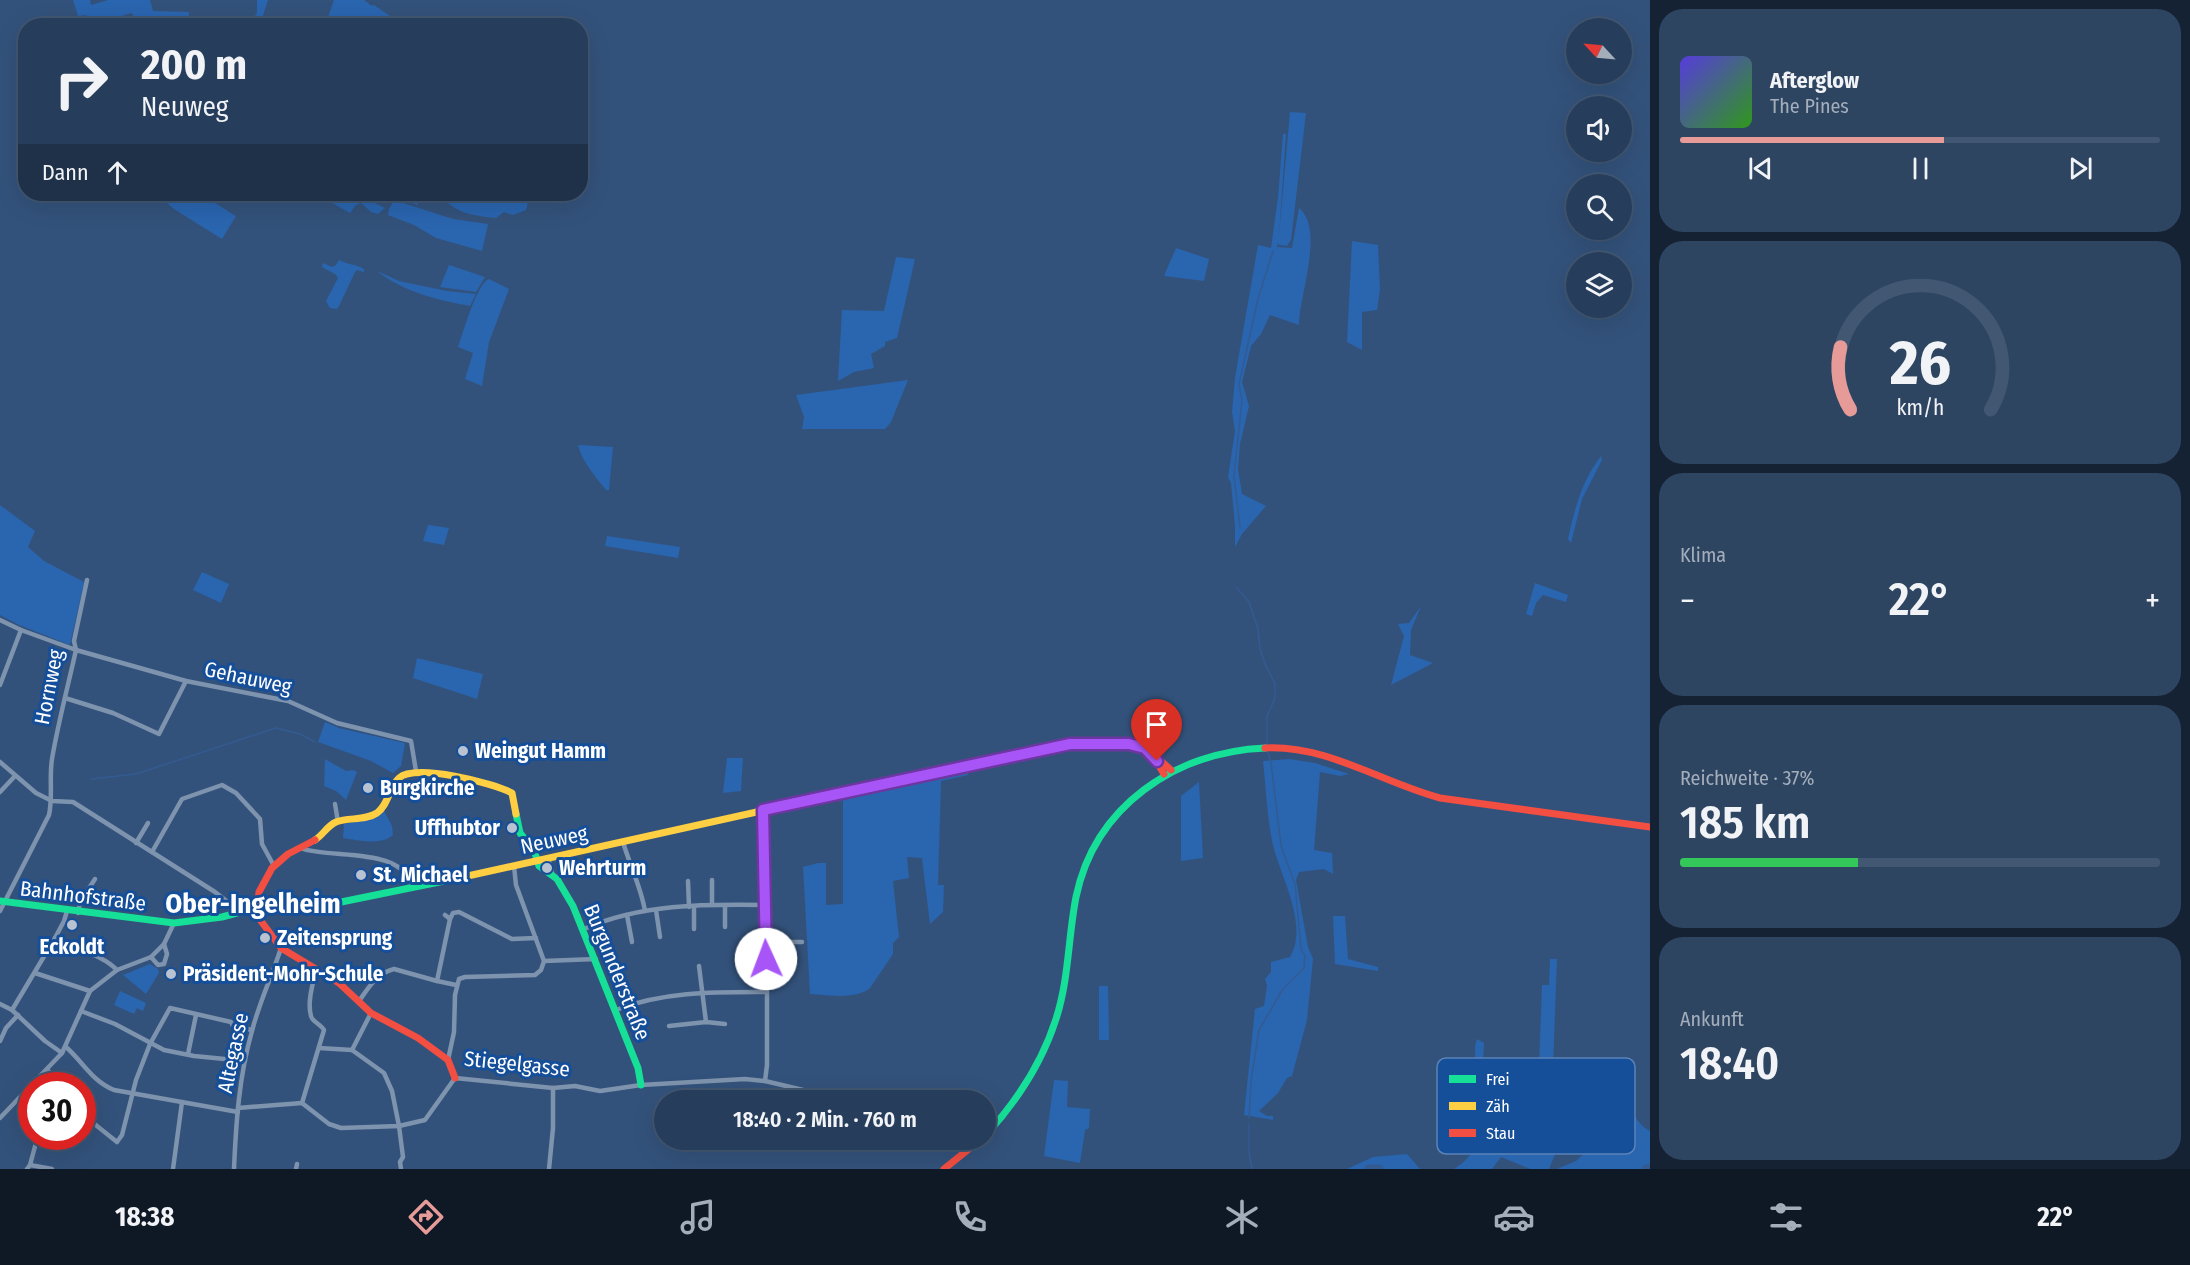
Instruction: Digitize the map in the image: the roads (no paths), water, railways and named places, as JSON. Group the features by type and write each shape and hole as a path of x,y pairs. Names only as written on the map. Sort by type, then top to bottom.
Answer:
{"street":[{"name":"Hornweg","path":"52,801 50,791 52,762 76,650 74,641 87,580"},
{"name":"Gehauweg","path":"0,620 76,650 186,681 288,701 337,723 411,741 416,771"},
{"path":"0,685 21,630"},
{"path":"65,698 113,713 159,734 186,681"},
{"name":"Neuweg","path":"256,908 297,911 413,888 1070,744 1122,742 1145,748 1160,758 1168,772"},
{"path":"996,1123 1021,1092 1053,1030 1065,988 1077,893 1092,851 1103,831 1125,804 1147,785 1168,772 1214,754 1259,747 1278,747 1324,755 1405,787 1442,798 1650,827"},
{"path":"0,762 36,793 52,801 73,802 215,892 229,903 232,914"},
{"path":"256,908 261,887 274,866 283,857 320,837 329,826 375,814 389,802 396,779 401,775 416,771"},
{"name":"Burgunderstraße","path":"416,771 473,780 498,786 512,793 520,833 534,850 542,869 553,876 566,892 584,929 638,1068 641,1085"},
{"path":"0,792 15,776"},
{"path":"152,852 182,799 222,785 236,793 260,819 262,844 274,866"},
{"path":"0,911 2,902 48,815 52,801"},
{"path":"336,804 338,822"},
{"path":"763,810 767,992 765,1081"},
{"path":"136,843 148,823"},
{"path":"623,842 628,862 642,890 645,911"},
{"path":"300,848 318,853 379,857 393,864 410,879 413,888"},
{"path":"268,854 283,857"},
{"name":"Burgunderstraße","path":"548,858 553,876"},
{"path":"448,1060 456,1020 455,995 459,979 535,975 541,970 544,961 516,885 514,866"},
{"path":"78,913 80,902 95,879"},
{"path":"712,880 712,905"},
{"path":"688,881 694,929"},
{"name":"Bahnhofstraße","path":"2,902 174,923 256,908"},
{"path":"584,929 608,919 645,911 712,905 764,905"},
{"path":"725,905 725,927"},
{"name":"Stiegelgasse","path":"256,908 258,916 281,948 339,983 371,1013 418,1038 448,1060 455,1078 553,1088 575,1086 600,1091 641,1085 745,1079 803,1090"},
{"path":"656,910 660,937"},
{"path":"12,1010 55,938 67,911"},
{"path":"437,981 453,913 459,912 512,939 536,938"},
{"path":"445,915 450,919"},
{"path":"627,915 632,942"},
{"path":"0,1118 62,1053 90,991 117,970 151,957 164,944 174,923"},
{"path":"55,938 70,947 108,962 117,970"},
{"path":"766,942 802,942"},
{"path":"151,957 158,965 164,964 167,954 164,944"},
{"name":"Altegasse","path":"234,1169 238,1110 245,1061 252,1030 281,948"},
{"path":"544,961 596,959"},
{"path":"699,966 706,1022"},
{"path":"302,1103 324,1028 312,1019 310,1014 311,991 316,970"},
{"path":"359,1001 374,979 390,970 456,985"},
{"path":"35,974 90,991"},
{"path":"616,1010 633,1003 704,993 767,992"},
{"path":"0,1004 12,1010 45,1041 62,1053"},
{"path":"96,1125 117,1142 127,1119 132,1095 150,1044 170,1008 231,1022 233,1026 252,1030"},
{"path":"81,1011 115,1024 164,1050 245,1061"},
{"path":"352,1050 371,1013"},
{"path":"0,1041 6,1028 18,1015"},
{"path":"188,1054 196,1015"},
{"path":"669,1026 706,1022 725,1024"},
{"path":"66,1047 103,1086 132,1095 238,1110 302,1103 336,1127 399,1126 425,1120 455,1078"},
{"path":"319,1048 352,1050 384,1073 392,1091 399,1126 403,1157 400,1162 401,1169"},
{"path":"549,1169 553,1128 553,1088"},
{"path":"173,1169 183,1102"},
{"path":"34,1150 29,1167 52,1169"},
{"path":"944,1169 969,1150"}],"waterway":[{"path":"1240,528 1234,476 1242,400 1239,384 1258,299 1273,251"},
{"path":"1236,587 1249,602 1258,629 1260,649 1275,684 1275,698 1267,716 1267,745"},
{"path":"91,779 136,774 276,728 300,734 315,742"},
{"path":"1249,1118 1251,1081 1259,1030 1283,989 1304,968 1305,956 1301,949 1295,884 1281,846 1271,763 1267,749"},
{"path":"1249,1124 1249,1152 1252,1169"},
{"path":"1646,1169 1650,1168"},
{"path":"1369,1169 1379,1169"}],"place":[{"name":"Weingut Hamm","path":"463,751"},
{"name":"Burgkirche","path":"368,788"},
{"name":"Uffhubtor","path":"512,828"},
{"name":"Wehrturm","path":"547,868"},
{"name":"St. Michael","path":"361,875"},
{"name":"Eckoldt","path":"72,925"},
{"name":"Zeitensprung","path":"265,938"},
{"name":"Präsident-Mohr-Schule","path":"171,974"}],"district":[{"name":"Ober-Ingelheim","path":"253,904"}]}
